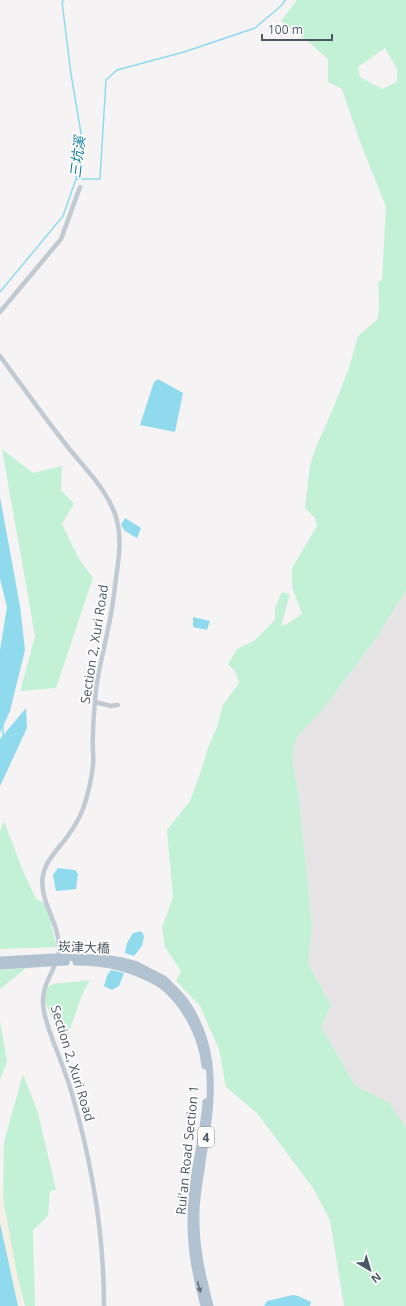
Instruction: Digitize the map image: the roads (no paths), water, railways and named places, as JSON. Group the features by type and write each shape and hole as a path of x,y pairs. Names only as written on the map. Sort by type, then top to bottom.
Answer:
{"main road":[{"name":"崁津大橋","path":"0,960 53,957 106,958 137,966 162,982"},
{"name":"崁津大橋","path":"0,966 63,962 109,964 133,970 162,982"},
{"name":"Rui'an Road Section 1","path":"162,982 187,1015 201,1044 205,1062 206,1104 193,1184 190,1237 193,1260 204,1306"},
{"name":"Rui'an Road Section 1","path":"162,982 186,1002 203,1037 210,1063 210,1114 196,1212 196,1242 210,1306"}],"street":[{"path":"0,312 61,239 80,187"},
{"name":"Section 2, Xuri Road","path":"0,356 66,444 98,483 110,502 116,518 119,533 120,549 118,566 109,624 98,675 93,732 93,766 86,800 76,824 44,868 42,878 42,888 56,928 59,948 56,963 45,984 43,1004 47,1022 71,1092 86,1148 104,1265 104,1306"},
{"path":"95,702 111,706 118,705"}],"water":[{"path":"158,379 183,393 175,432 140,425 154,382"},
{"path":"0,497 20,606 25,650 10,711 0,733 0,650 7,607 0,579"},
{"path":"125,518 141,528 137,538 125,531 121,525"},
{"path":"193,617 210,621 207,630 193,627"},
{"path":"26,708 27,728 0,786 0,739"},
{"path":"58,868 75,870 78,874 76,889 56,891 53,875"},
{"path":"141,931 144,936 142,946 134,956 125,953 127,943 133,933"},
{"path":"111,970 124,973 119,986 112,990 104,986 107,976"},
{"path":"0,1223 18,1306 0,1306"},
{"path":"293,1295 311,1302 310,1306 264,1306 267,1301"}],"waterway":[{"name":"三坑溪","path":"0,292 63,216 76,179 81,133 71,74 62,2 64,0"},
{"path":"76,179 100,179 106,80 117,70 184,52 255,28 282,5 285,0"},
{"name":"三坑溪","path":"3,726 3,736"}]}
